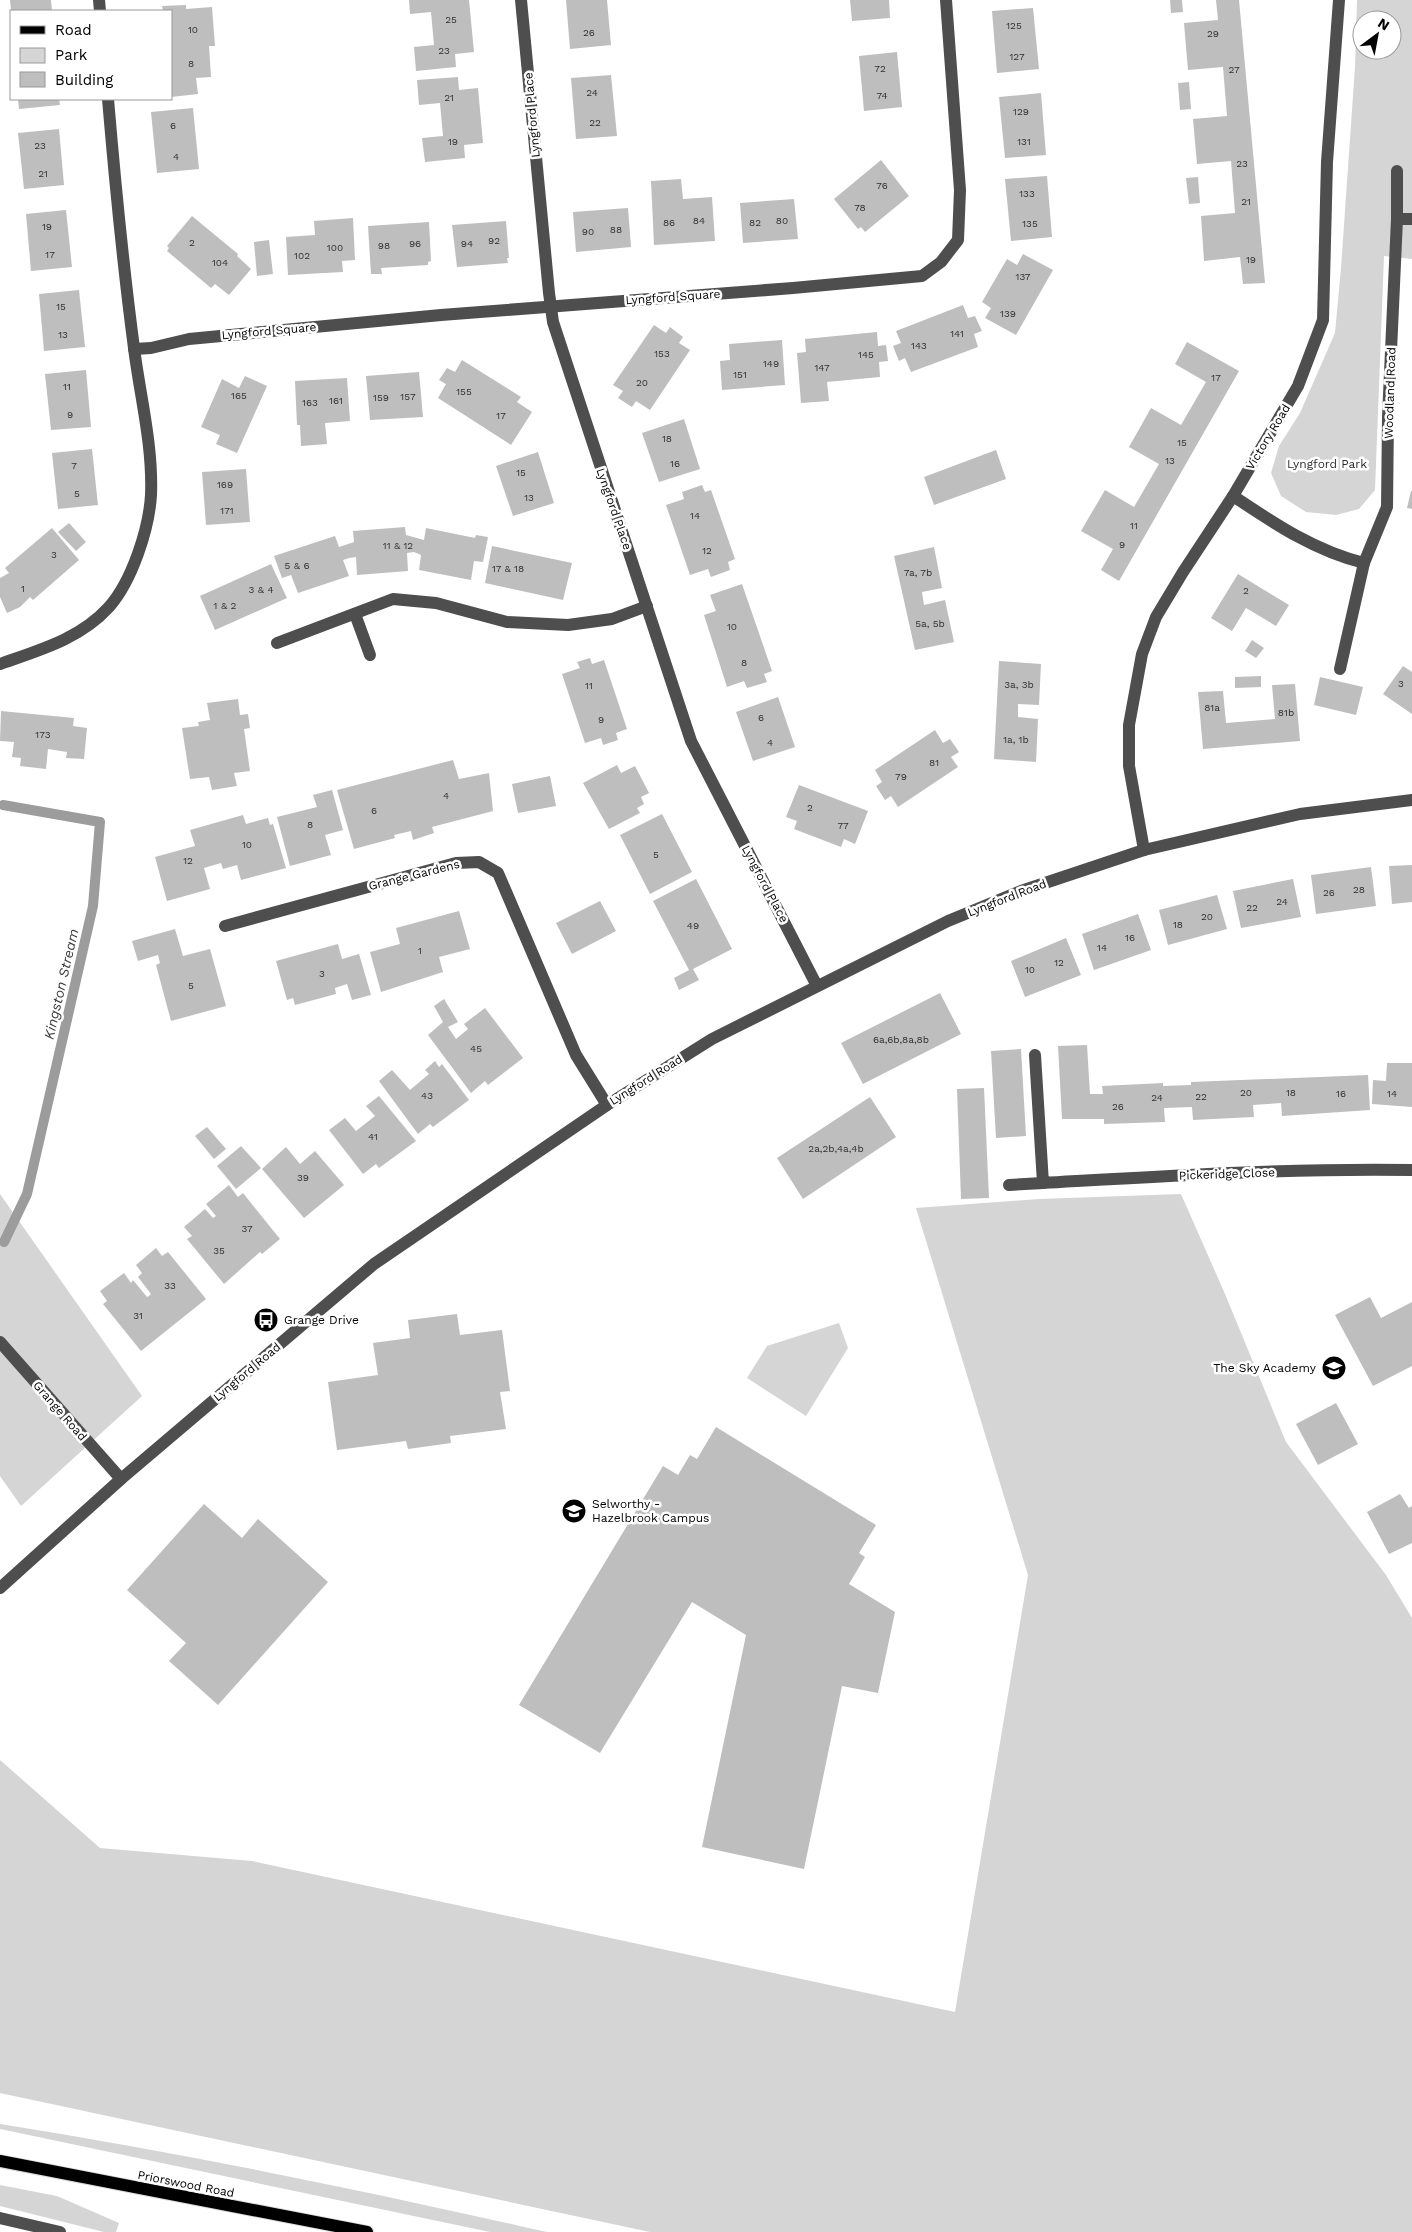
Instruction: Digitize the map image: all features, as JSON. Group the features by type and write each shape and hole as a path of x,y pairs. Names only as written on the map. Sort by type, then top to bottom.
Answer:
{"main road":[{"name":"Priorswood Road","path":"0,2161 367,2232"}],"street":[{"name":"Lyngford Place","path":"522,0 553,322 692,741 817,986"},
{"name":"Lyngford Square","path":"134,349 151,348 189,339 551,306 793,288 922,276 941,262 958,240 960,219 960,180 946,0"},
{"name":"Victory Road","path":"1144,850 1129,766 1129,725 1142,654 1156,617 1233,496 1298,386 1323,320 1327,162 1338,0"},
{"path":"0,664 59,644 88,627 111,605 127,579 144,538 151,495 147,434 134,349 118,210 108,100"},
{"name":"Woodland Road","path":"1340,669 1364,563 1387,508 1388,417 1397,219 1397,170"},
{"path":"1397,219 1412,219"},
{"path":"1233,496 1291,535 1342,558 1364,563"},
{"path":"277,644 393,600 436,603 507,622 568,625 612,619 647,606"},
{"path":"355,614 370,655"},
{"name":"Lyngford Road","path":"0,1588 121,1479 374,1264 607,1105 712,1039 948,921 1021,891 1144,850 1300,814 1412,800"},
{"name":"Grange Gardens","path":"225,926 456,863 478,862 498,873 576,1055 607,1105"},
{"path":"1035,1055 1043,1182"},
{"name":"Pickeridge Close","path":"1009,1184 1223,1173 1352,1169 1412,1170"},
{"name":"Grange Road","path":"0,1342 121,1479"},
{"path":"0,2218 60,2232"}],"green space":[{"name":"Lyngford Park","path":"1357,0 1412,0 1412,259 1384,256 1375,490 1359,509 1336,515 1306,512 1281,496 1271,473 1279,446 1300,413 1335,333 1355,60 1402,60 1402,10 1357,10"},
{"path":"0,1194 142,1396 21,1506 0,1476"},
{"path":"1181,1194 1225,1294 1286,1442 1386,1575 1412,1618 1412,2232 650,2232 0,2093 0,1760 100,1848 252,1861 955,2012 1028,1575 916,1208 1039,1199"},
{"path":"839,1323 848,1348 806,1416 747,1378 767,1346"},
{"path":"0,2124 138,2147 275,2174 547,2232 490,2232 0,2129"},
{"path":"0,2185 57,2196 119,2223 116,2232 104,2232 0,2206"}],"building":[{"path":"10,0 51,0 52,10 11,10"},
{"path":"409,0 469,0 474,52 455,54 456,67 416,71 414,47 434,45 431,12 410,14"},
{"path":"566,0 607,0 611,45 570,49"},
{"path":"850,0 889,0 890,18 852,21"},
{"path":"1170,0 1182,0 1183,12 1171,13"},
{"path":"1216,0 1239,0 1265,283 1243,284 1240,257 1204,261 1201,216 1235,213 1231,161 1197,164 1193,119 1227,116 1223,67 1188,70 1184,23 1218,20"},
{"path":"186,5 186,9 212,7 215,46 209,46 211,77 196,78 198,94 172,97 172,10 163,10 162,6"},
{"path":"1033,8 1039,69 997,73 992,11"},
{"path":"897,52 902,107 864,111 859,56"},
{"path":"611,75 617,136 576,139 571,78"},
{"path":"458,77 459,90 478,88 483,143 464,145 465,158 425,162 422,138 443,136 440,103 419,105 417,80"},
{"path":"1189,82 1191,109 1180,110 1178,83"},
{"path":"1041,93 1046,155 1005,158 999,97"},
{"path":"18,100 59,100 60,105 19,109"},
{"path":"193,108 199,169 157,173 151,112"},
{"path":"59,129 64,185 24,189 18,133"},
{"path":"881,160 909,196 865,232 861,227 858,229 834,199"},
{"path":"1047,176 1052,237 1011,241 1005,179"},
{"path":"1198,177 1200,203 1189,204 1186,178"},
{"path":"681,179 683,199 712,197 715,241 654,245 651,181"},
{"path":"794,199 798,239 743,243 740,203"},
{"path":"628,208 631,247 576,252 573,212"},
{"path":"66,210 72,267 31,271 26,214"},
{"path":"192,216 238,254 237,256 251,269 229,295 215,284 211,288 167,251 169,248 167,246"},
{"path":"353,218 355,260 342,261 343,272 288,275 286,237 315,235 314,221"},
{"path":"506,221 508,263 457,267 452,225"},
{"path":"429,222 431,261 428,262 428,265 381,268 382,274 371,274 368,226"},
{"path":"269,240 273,274 257,276 254,242"},
{"path":"1023,254 1053,270 1016,335 985,318 991,308 982,302 1007,259 1017,265"},
{"path":"79,290 85,347 44,351 39,294"},
{"path":"963,305 968,318 975,316 982,331 974,334 978,347 911,372 905,358 899,361 893,346 901,343 896,331"},
{"path":"654,325 666,333 670,327 683,337 679,343 690,350 650,410 636,401 632,407 618,398 623,391 613,385"},
{"path":"877,332 878,346 886,345 888,361 879,362 880,377 827,382 829,401 801,403 797,353 806,352 805,339"},
{"path":"782,340 785,385 722,390 720,361 730,360 729,344"},
{"path":"1187,342 1239,371 1119,581 1101,570 1113,549 1081,531 1105,490 1134,507 1159,464 1129,447 1151,408 1181,425 1206,382 1175,364"},
{"path":"462,360 521,397 517,402 532,412 511,445 438,398 446,384 439,380 447,368 455,372"},
{"path":"86,370 91,427 51,430 45,374"},
{"path":"419,372 423,417 370,420 366,376"},
{"path":"245,376 267,386 237,453 216,444 220,435 201,427 222,379 239,388"},
{"path":"347,378 350,421 325,423 327,444 301,446 300,425 297,425 295,381"},
{"path":"684,419 700,469 659,482 642,433"},
{"path":"92,449 98,505 58,509 52,453"},
{"path":"996,450 1006,479 934,505 924,477"},
{"path":"538,452 554,503 513,516 496,466"},
{"path":"246,469 250,522 206,525 202,472"},
{"path":"702,485 705,492 711,490 735,559 728,562 730,570 711,577 708,569 690,575 666,505 684,499 682,492"},
{"path":"1412,491 1412,509 1407,508"},
{"path":"69,523 86,542 76,551 58,532"},
{"path":"405,527 406,535 424,540 426,528 475,538 476,535 488,537 483,562 474,561 471,580 419,570 421,555 414,552 407,553 408,571 357,575 356,557 349,558 343,560 349,576 298,593 291,575 282,578 274,556 335,536 339,547 354,542 353,531"},
{"path":"52,528 79,560 33,600 30,597 20,607 7,613 0,597 0,578 9,573 5,568"},
{"path":"492,546 572,563 563,600 485,583"},
{"path":"934,547 942,588 922,592 924,605 945,600 954,642 915,650 894,556"},
{"path":"271,564 287,598 215,630 200,596"},
{"path":"1238,574 1289,605 1276,626 1246,608 1232,631 1211,618"},
{"path":"742,584 772,671 764,674 767,682 747,688 744,681 727,687 704,615 716,611 710,595"},
{"path":"1252,640 1264,648 1256,658 1245,651"},
{"path":"590,658 592,664 604,660 627,729 616,733 618,740 603,745 601,738 585,743 562,674 580,668 577,662"},
{"path":"999,661 1041,664 1039,705 1018,704 1018,717 1038,719 1036,762 994,759"},
{"path":"1403,666 1412,672 1412,714 1383,694"},
{"path":"1261,676 1261,687 1235,688 1235,677"},
{"path":"1320,677 1363,687 1356,715 1314,705"},
{"path":"1295,684 1300,741 1203,749 1198,692 1223,691 1226,723 1251,721 1275,719 1272,685"},
{"path":"778,697 795,747 753,761 736,712"},
{"path":"238,699 240,715 248,714 250,728 244,729 250,771 234,773 237,786 212,790 209,777 190,779 182,728 199,726 198,722 210,720 207,703"},
{"path":"1,711 74,718 73,726 87,728 84,759 66,758 67,752 48,749 46,769 20,766 21,758 12,757 14,742 0,741"},
{"path":"935,730 943,743 950,739 959,752 951,757 958,767 898,807 891,796 885,800 876,786 882,782 875,770"},
{"path":"453,760 459,779 489,773 493,811 432,827 434,833 413,840 411,831 394,835 395,838 354,849 337,790"},
{"path":"617,765 621,773 635,766 649,793 641,797 644,804 637,808 640,813 609,829 583,783"},
{"path":"550,776 556,806 518,813 512,784"},
{"path":"799,785 868,811 855,844 844,839 841,847 794,829 797,821 786,817"},
{"path":"332,790 343,830 325,835 331,855 290,866 277,817 317,807 313,795"},
{"path":"662,814 692,872 650,894 620,835"},
{"path":"243,815 246,824 268,818 270,825 273,824 286,868 241,880 237,865 223,869 221,863 204,868 210,889 167,901 155,857 195,846 190,830"},
{"path":"1412,865 1412,902 1392,904 1389,866"},
{"path":"1371,867 1376,906 1316,914 1311,875"},
{"path":"696,879 732,949 693,969 699,980 679,990 674,978 689,970 653,901"},
{"path":"1293,879 1301,917 1241,928 1233,891"},
{"path":"1217,895 1227,929 1168,945 1159,910"},
{"path":"600,901 616,931 572,954 556,923"},
{"path":"459,911 470,949 439,957 443,972 381,992 370,952 400,944 396,928"},
{"path":"1138,914 1151,950 1094,970 1082,934"},
{"path":"175,929 183,956 210,949 226,1006 171,1021 156,965 160,963 158,955 138,961 132,941"},
{"path":"1066,938 1081,975 1025,997 1011,961"},
{"path":"338,944 342,959 359,954 371,995 352,1000 347,984 335,988 336,994 295,1005 293,998 287,1000 276,961"},
{"path":"940,993 961,1034 863,1084 841,1043"},
{"path":"444,999 458,1022 448,1027 456,1039 468,1029 464,1024 485,1008 523,1058 488,1085 485,1081 471,1093 428,1035 443,1022 434,1006"},
{"path":"1087,1045 1090,1094 1103,1094 1102,1086 1163,1083 1163,1086 1191,1085 1191,1082 1368,1075 1370,1110 1282,1116 1281,1103 1253,1105 1254,1117 1193,1120 1192,1107 1164,1108 1165,1122 1104,1124 1104,1119 1062,1119 1058,1046"},
{"path":"1021,1049 1026,1136 996,1138 991,1051"},
{"path":"435,1061 439,1067 442,1064 469,1100 433,1127 430,1124 418,1134 379,1081 392,1070 410,1090 429,1074 425,1070"},
{"path":"1387,1063 1412,1063 1412,1107 1372,1104 1373,1080 1386,1081"},
{"path":"984,1088 989,1198 961,1199 957,1089"},
{"path":"379,1096 416,1141 379,1168 376,1164 363,1174 329,1130 345,1118 356,1131 375,1116 366,1106"},
{"path":"870,1097 896,1137 803,1199 777,1158"},
{"path":"207,1127 226,1149 214,1159 195,1136"},
{"path":"241,1146 261,1168 236,1189 217,1166"},
{"path":"286,1147 300,1164 315,1151 344,1185 304,1218 262,1169"},
{"path":"229,1185 238,1197 243,1193 280,1239 262,1254 260,1252 224,1284 187,1239 192,1236 184,1227 205,1209 213,1218 216,1216 206,1204"},
{"path":"156,1248 162,1256 168,1252 206,1299 141,1351 103,1304 107,1301 100,1291 124,1273 131,1283 133,1280 147,1297 149,1296 151,1294 138,1277 142,1273 136,1265"},
{"path":"1370,1297 1381,1318 1412,1302 1412,1366 1373,1386 1335,1315"},
{"path":"457,1314 460,1335 502,1330 510,1391 500,1392 506,1429 450,1436 451,1443 408,1449 406,1441 337,1450 328,1382 378,1375 373,1343 410,1338 408,1320"},
{"path":"1336,1403 1358,1444 1318,1465 1296,1424"},
{"path":"716,1427 876,1525 859,1553 865,1557 849,1584 895,1612 878,1693 842,1686 804,1869 702,1847 746,1635 692,1602 600,1753 519,1705 663,1466 678,1475 690,1455 697,1459"},
{"path":"1400,1494 1409,1508 1412,1506 1412,1543 1389,1554 1367,1512"},
{"path":"204,1504 242,1538 258,1519 328,1582 218,1705 169,1661 186,1643 127,1590"}],"waterway":[{"name":"Kingston Stream","path":"3,805 100,822 93,906 27,1194 4,1242"}],"place":[{"name":"Grange Drive","path":"266,1320"},
{"name":"The Sky Academy","path":"1334,1368"},
{"name":"Selworthy - Hazelbrook Campus","path":"574,1511"}]}
